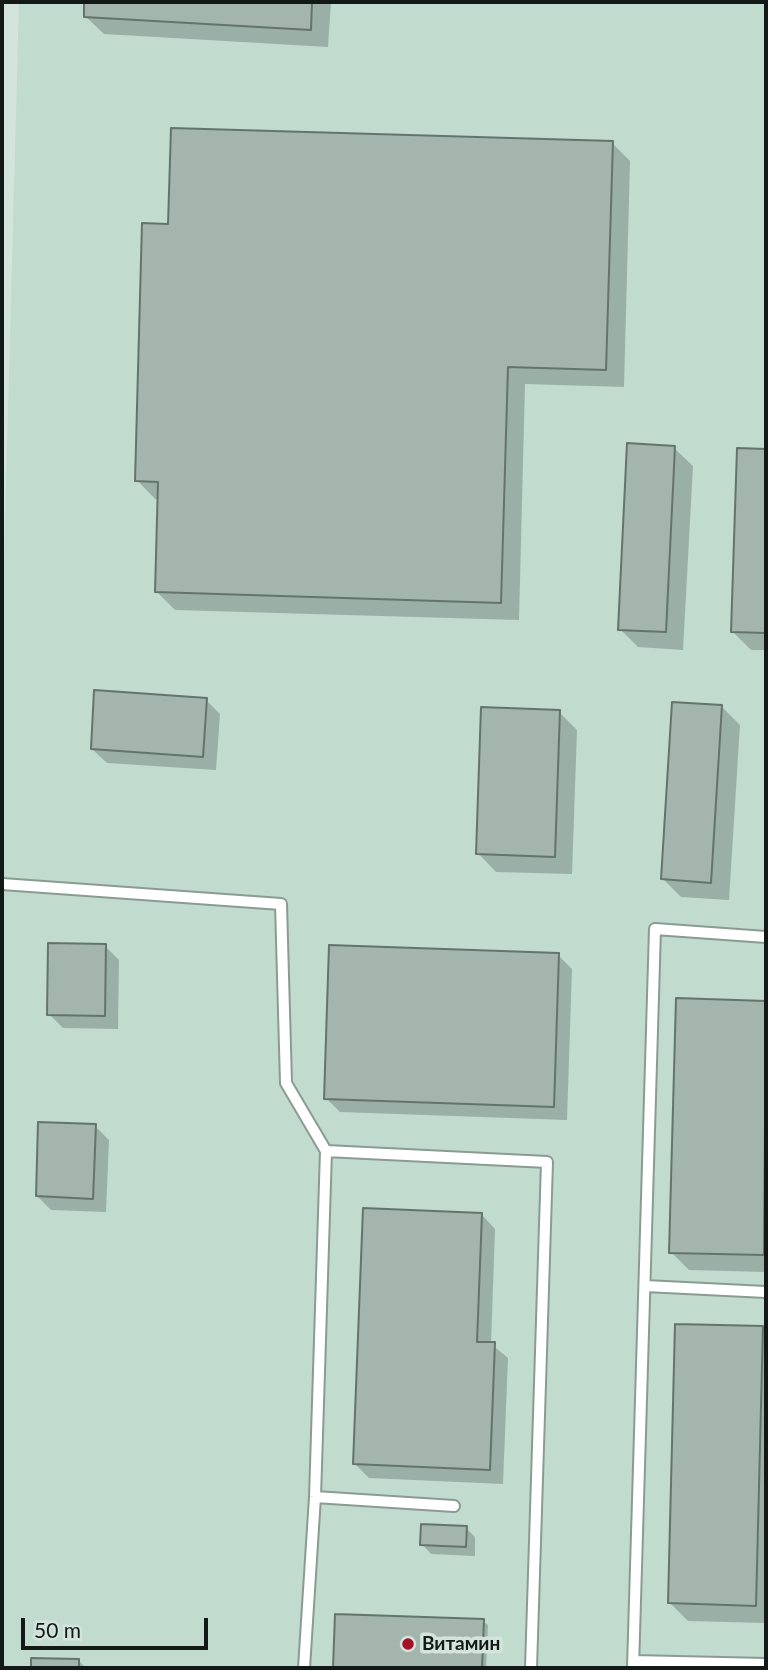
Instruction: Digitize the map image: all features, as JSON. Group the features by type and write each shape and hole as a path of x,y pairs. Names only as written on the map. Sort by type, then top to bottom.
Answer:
{"lane":[{"path":"2,884 281,904 286,1083 326,1151 316,1497 304,1668"},
{"path":"766,937 655,929 633,1665 766,1664"},
{"path":"326,1151 547,1162 531,1668"},
{"path":"645,1286 766,1292"},
{"path":"316,1497 454,1506"}],"shaded area":[{"path":"19,2 766,2 766,1668 2,1668 2,636"}],"building":[{"path":"84,2 312,2 311,30 84,17"},
{"path":"171,128 613,141 606,370 508,367 501,603 155,592 158,482 135,481 142,223 168,224"},
{"path":"627,443 675,446 666,632 618,630"},
{"path":"737,448 766,449 766,633 731,632"},
{"path":"94,690 207,698 203,757 91,749"},
{"path":"672,702 722,705 711,883 661,879"},
{"path":"481,707 560,710 555,857 476,854"},
{"path":"48,943 106,944 105,1016 47,1015"},
{"path":"329,945 559,953 554,1107 324,1099"},
{"path":"676,998 766,1001 764,1255 669,1253"},
{"path":"38,1122 96,1124 93,1199 36,1196"},
{"path":"363,1208 482,1213 477,1342 495,1342 490,1470 353,1464"},
{"path":"675,1324 763,1326 756,1606 668,1603"},
{"path":"421,1524 467,1526 466,1547 420,1545"},
{"name":"Витамин","path":"335,1614 484,1619 482,1668 333,1668"},
{"path":"31,1658 79,1659 79,1668 31,1668"}],"place":[{"name":"Витамин","path":"408,1644"}]}
